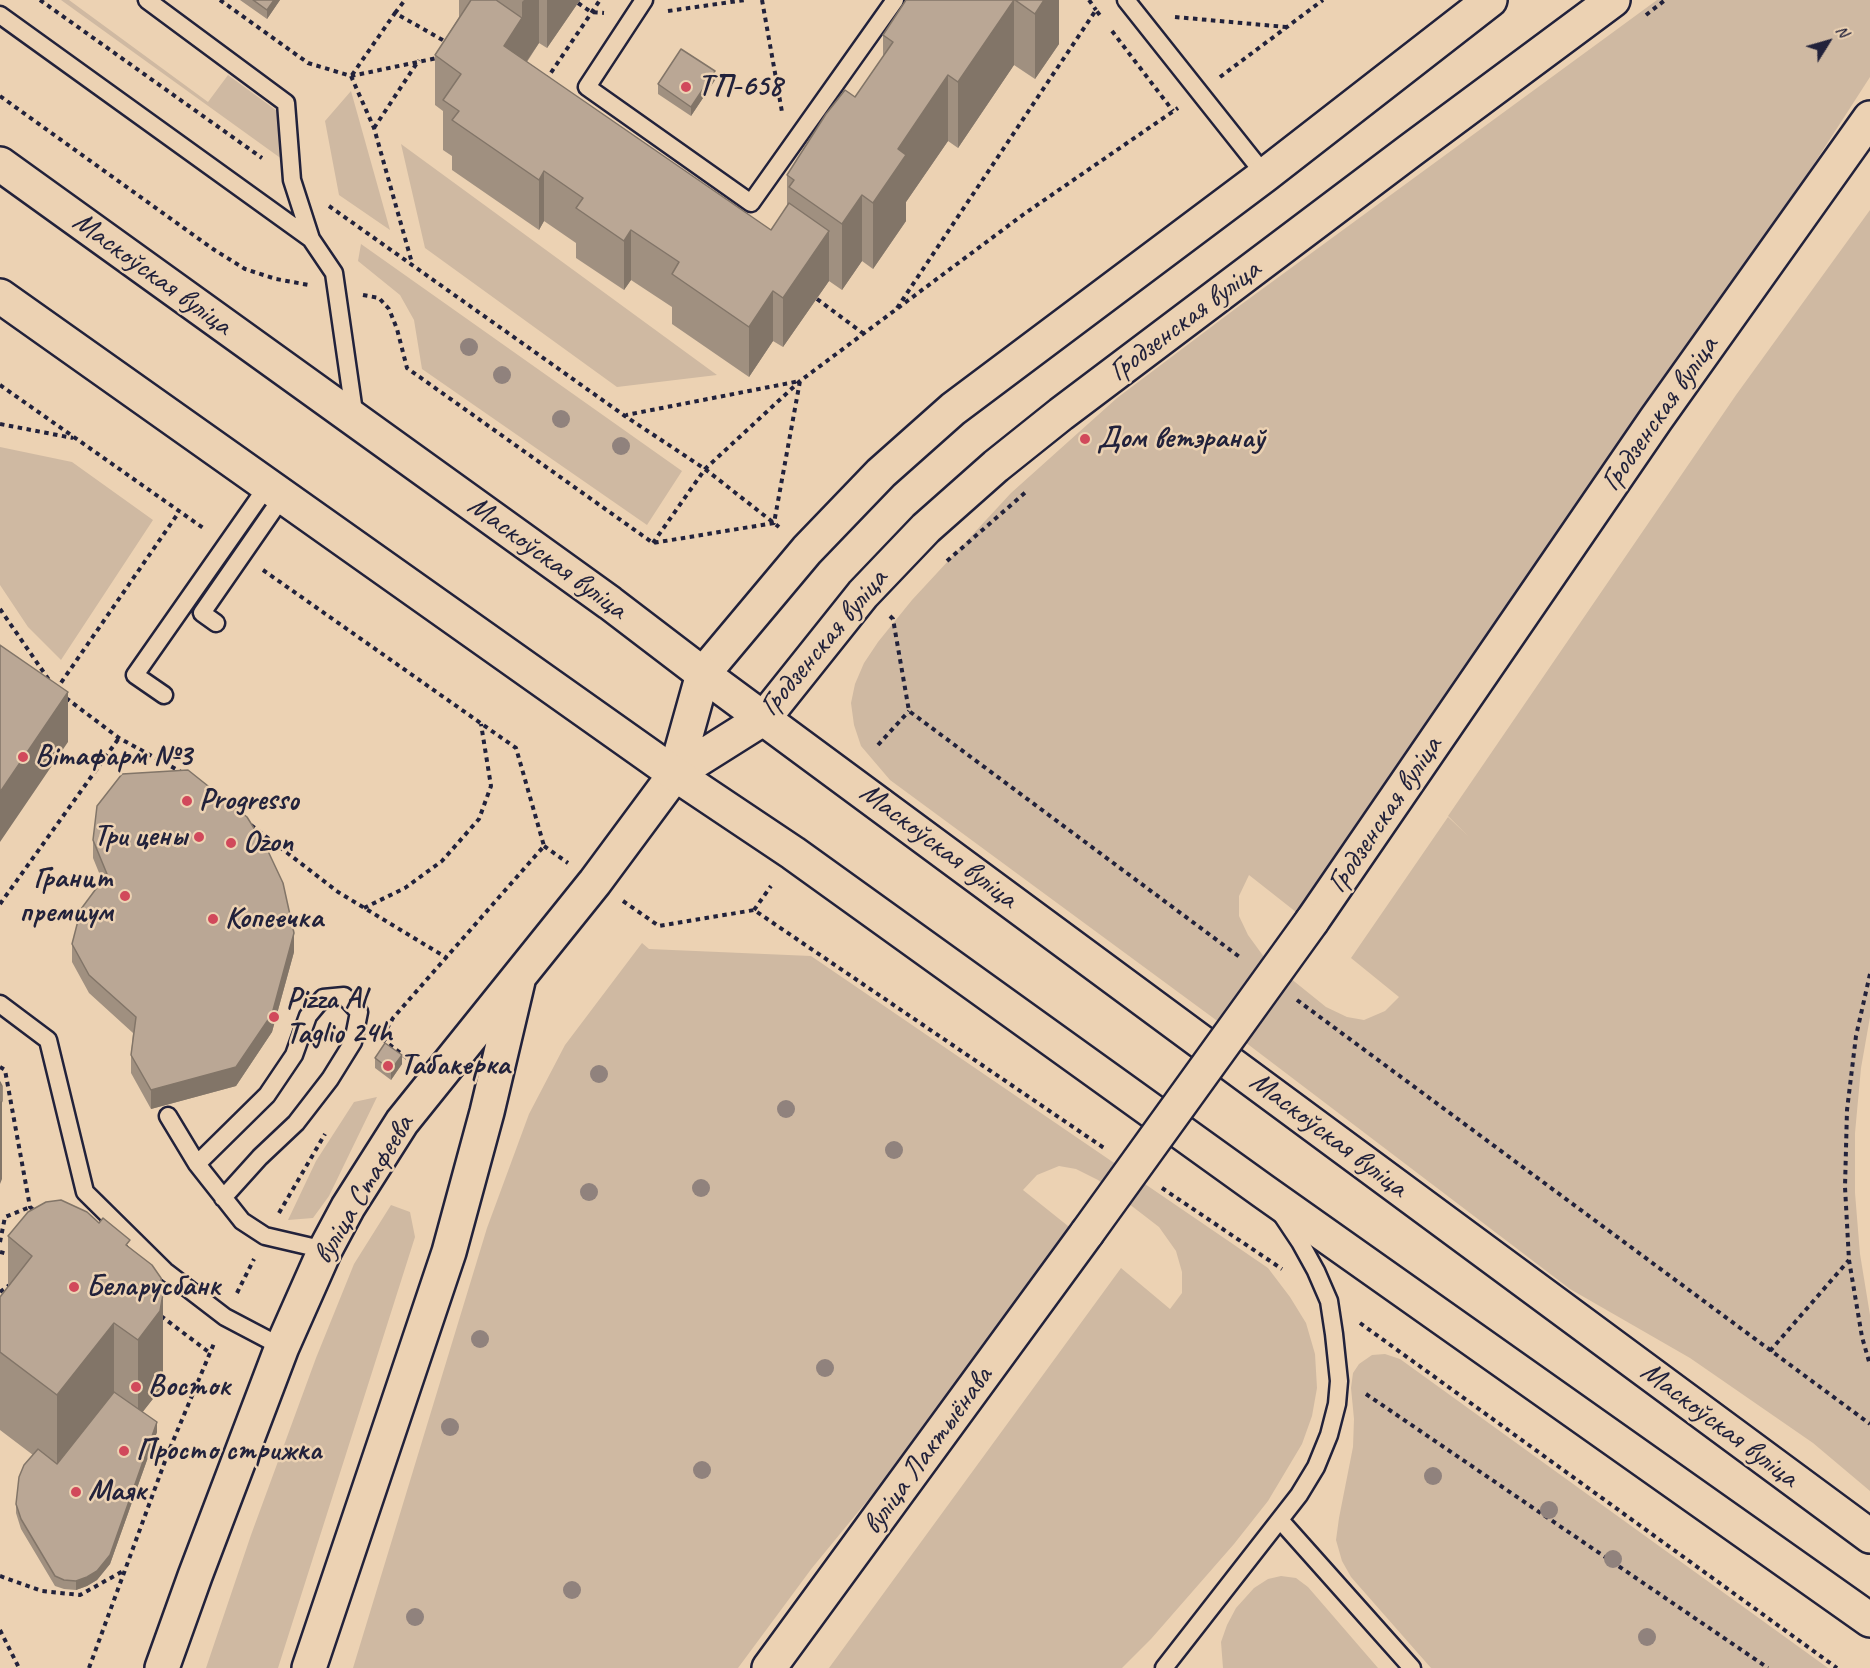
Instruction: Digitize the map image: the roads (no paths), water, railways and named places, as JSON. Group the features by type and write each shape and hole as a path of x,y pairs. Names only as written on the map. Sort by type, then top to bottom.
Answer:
{"main road":[{"path":"675,774 703,674 807,550 881,473 953,409 1265,175 1490,0"},
{"name":"Гродзенская вуліца","path":"675,774 764,718 863,594 926,528 996,466 1061,414 1613,0"},
{"name":"Гродзенская вуліца","path":"1087,1233 1312,921 1656,419 1870,118"},
{"name":"Маскоўская вуліца","path":"0,164 610,603 1870,1536"},
{"path":"0,296 675,774 793,853 1263,1191 1870,1620"},
{"name":"вуліца Стафеева","path":"162,1668 282,1347 325,1250 348,1207 402,1122 595,882 675,774"},
{"path":"309,1668 448,1252 487,1112 520,973"},
{"name":"вуліца Лактыёнава","path":"769,1668 1087,1233"}],"lane":[{"path":"147,0 286,103 292,180 311,239 334,273 356,421"},
{"path":"644,0 587,87 751,203 895,0"},
{"path":"1126,0 1265,175"},
{"path":"0,15 311,239"},
{"path":"216,623 202,613 275,491"},
{"path":"164,695 135,675 275,491"},
{"path":"197,1164 267,1095 294,1055 308,1016 322,998 344,996 359,1012 353,1042 330,1079 296,1123 260,1157 223,1198"},
{"path":"0,1004 48,1040 85,1192 165,1271 225,1317 282,1347"},
{"path":"168,1116 197,1164 242,1221 265,1236 325,1250"},
{"path":"1171,1665 1299,1496 1316,1467 1329,1435 1337,1404 1339,1381 1335,1334 1329,1301 1316,1270 1300,1242 1281,1212 1263,1191"},
{"path":"1280,1520 1412,1668"}],"place":[{"name":"ТП-658","path":"686,87"},
{"name":"Дом ветэранаў","path":"1085,439"},
{"name":"Вітафарм №3","path":"23,757"},
{"name":"Progresso","path":"187,801"},
{"name":"Три цены","path":"199,837"},
{"name":"Ozon","path":"231,843"},
{"name":"Гранит премиум","path":"125,896"},
{"name":"Копеечка","path":"213,919"},
{"name":"Pizza Al Taglio 24h","path":"274,1017"},
{"name":"Табакерка","path":"388,1066"},
{"name":"Беларусбанк","path":"74,1287"},
{"name":"Восток","path":"136,1387"},
{"name":"Просто стрижка","path":"124,1451"},
{"name":"Маяк","path":"76,1492"}]}
